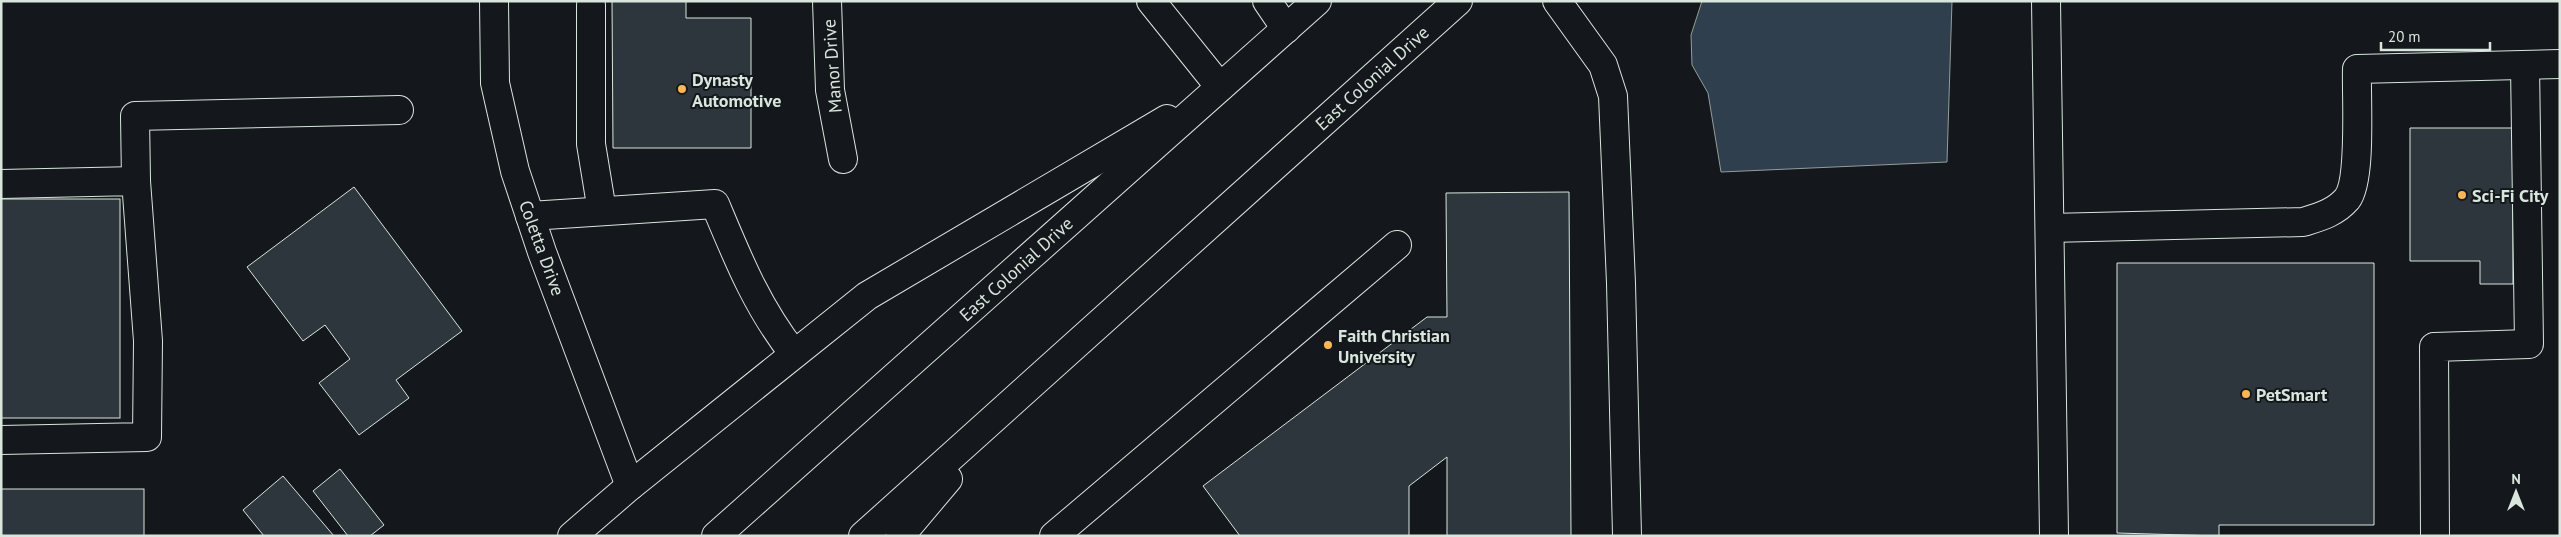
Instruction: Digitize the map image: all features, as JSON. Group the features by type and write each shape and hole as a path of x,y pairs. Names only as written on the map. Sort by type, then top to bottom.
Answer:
{"main road":[{"name":"Coletta Drive","path":"494,1 495,83 515,171 630,486"},
{"name":"Manor Drive","path":"827,1 830,90 843,159"},
{"path":"572,536 630,486 866,296 1220,87 1151,1"},
{"path":"1267,1 1286,29"},
{"name":"East Colonial Drive","path":"716,536 1316,1"},
{"name":"East Colonial Drive","path":"863,536 1458,1"},
{"path":"1558,1 1603,65 1613,96 1621,283 1627,536"},
{"path":"2046,1 2054,536"},
{"path":"591,5 591,144 602,211"},
{"path":"2050,228 2303,222 2328,215 2347,198 2356,176 2357,69 2560,64"},
{"path":"2435,536 2434,347 2529,344 2525,65"},
{"path":"1,440 147,437 148,341 136,181 135,116 399,110"},
{"path":"1,184 136,181"},
{"path":"530,216 715,204 752,291 772,326 794,354"},
{"path":"1054,536 1397,245"},
{"path":"900,536 1007,408"}],"water":[{"path":"1702,1 1952,1 1947,162 1721,172 1708,93 1692,65 1691,35"}],"building":[{"path":"612,1 686,1 686,18 751,18 751,148 613,148"},
{"name":"Sci-Fi City","path":"2410,128 2513,128 2513,284 2480,284 2480,261 2410,261"},
{"path":"354,187 462,331 396,380 409,398 359,435 319,383 350,359 325,325 303,341 247,267"},
{"path":"1569,192 1571,536 1447,536 1447,457 1409,486 1409,536 1240,536 1203,486 1427,317 1447,317 1446,193"},
{"path":"1,199 120,199 120,418 1,418"},
{"name":"PetSmart","path":"2117,263 2374,263 2374,525 2219,525 2219,536 2117,533"},
{"path":"340,469 384,525 370,536 348,536 313,491"},
{"path":"283,476 334,536 264,536 243,510"},
{"path":"1,489 144,489 144,536 1,536"}],"place":[{"name":"Dynasty Automotive","path":"682,89"},
{"name":"Sci-Fi City","path":"2462,195"},
{"name":"Faith Christian University","path":"1328,345"},
{"name":"PetSmart","path":"2246,394"}]}
